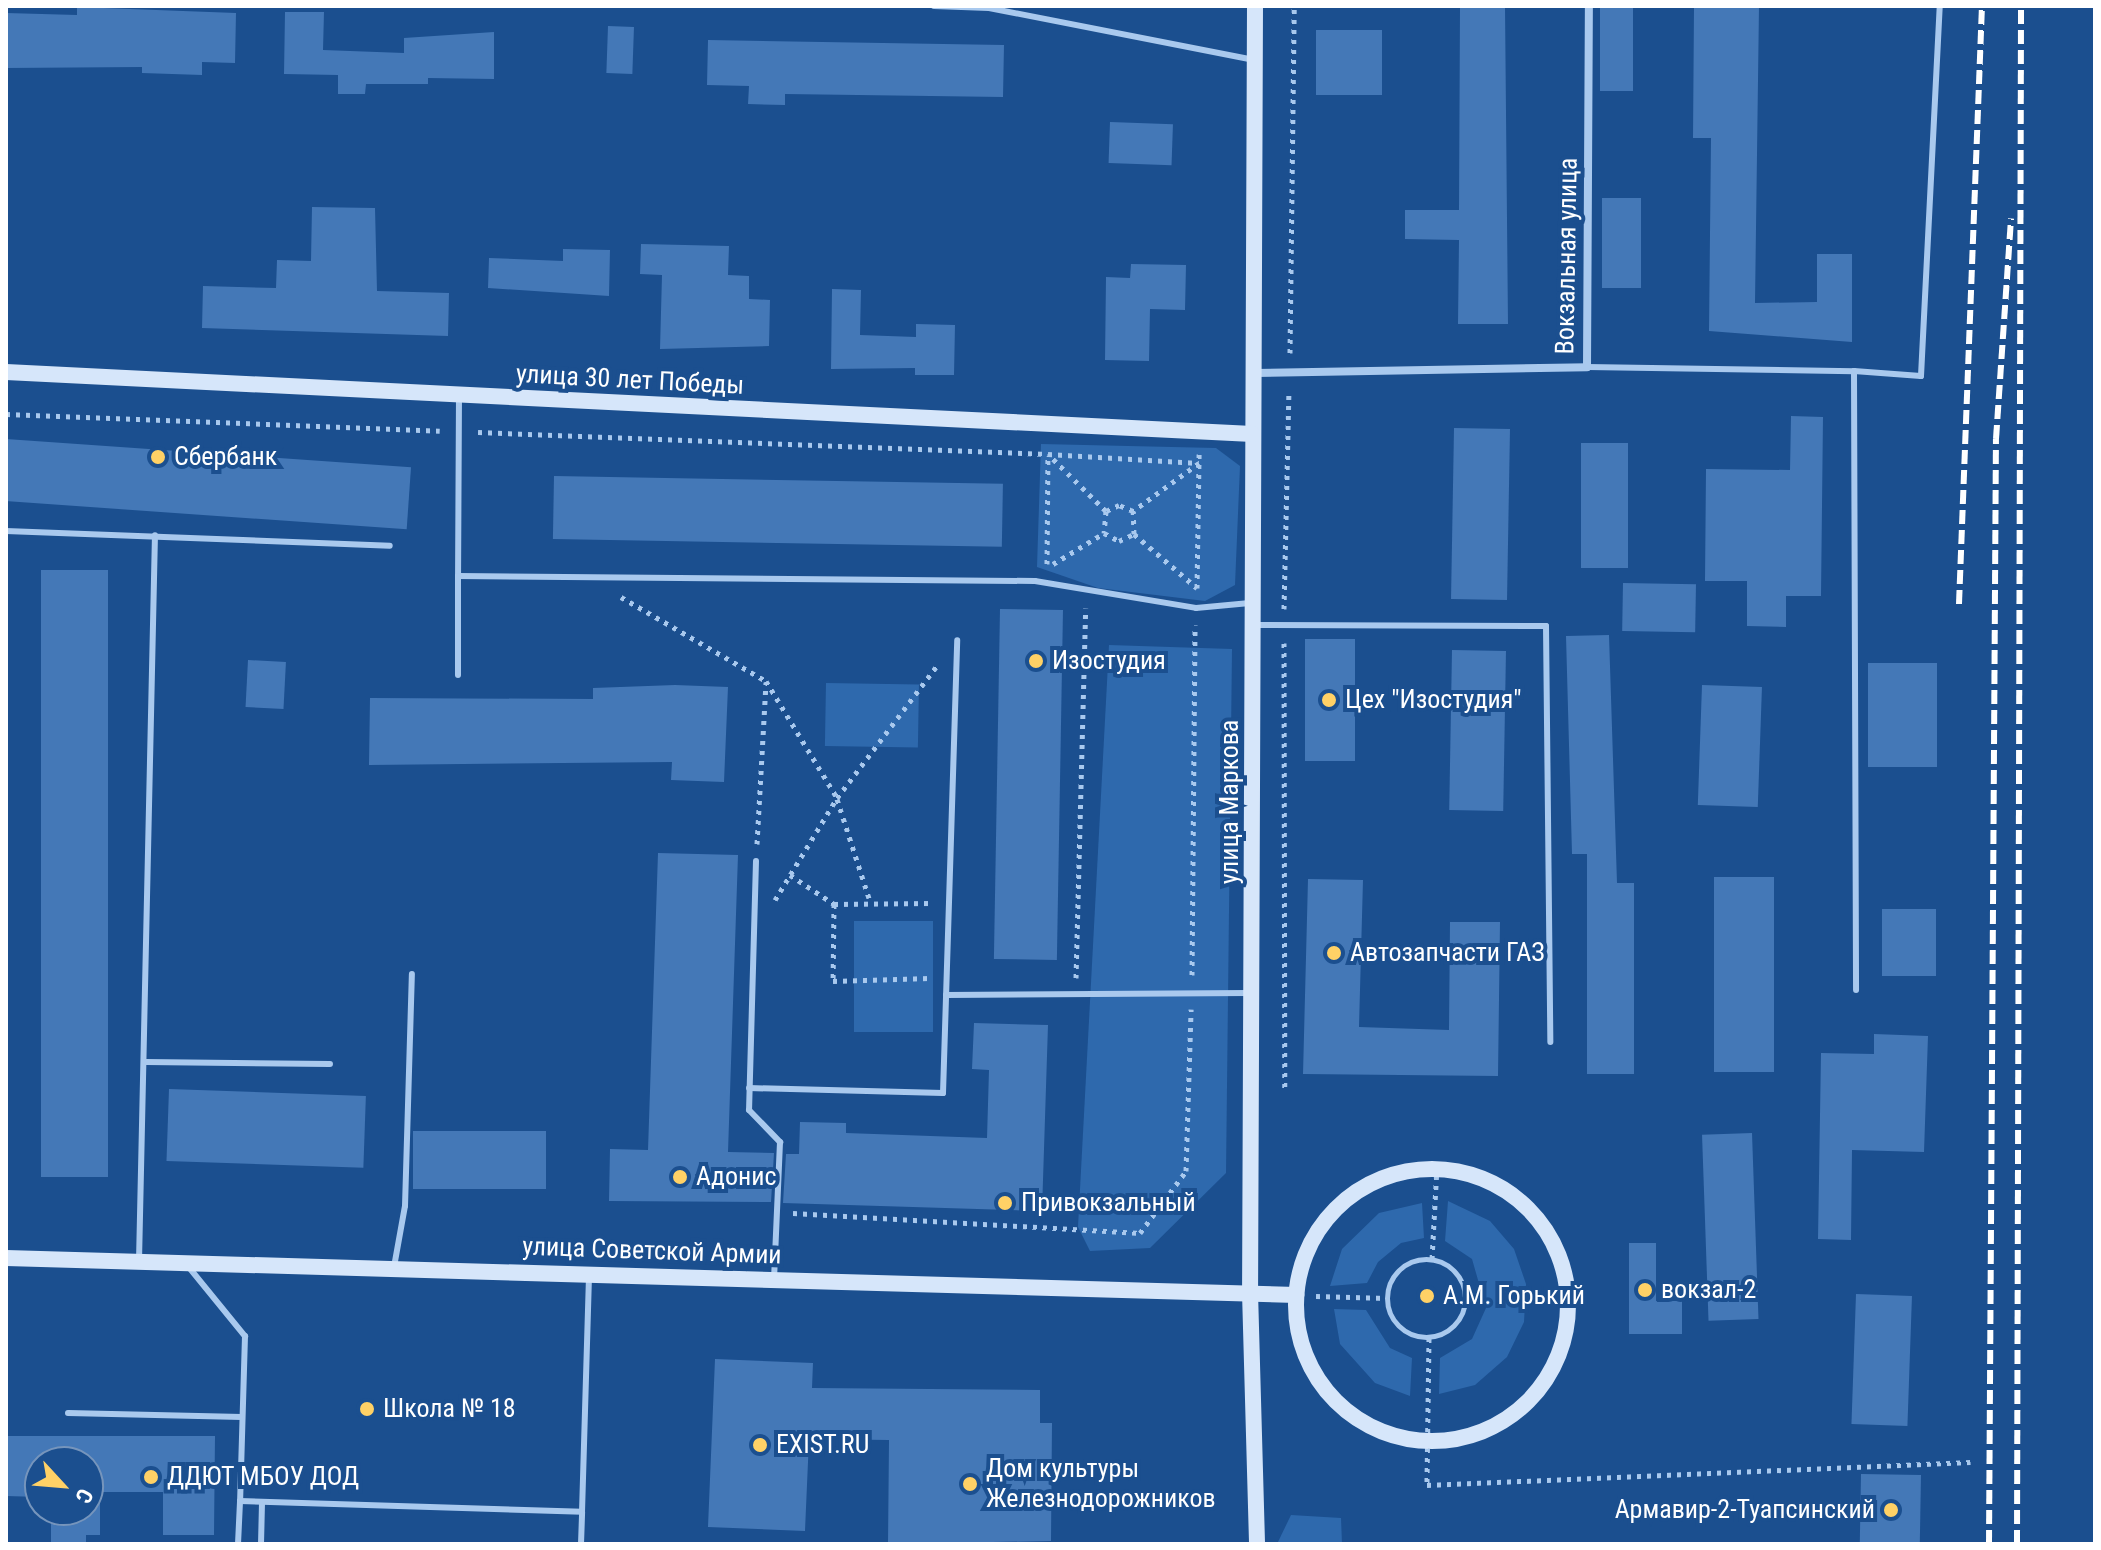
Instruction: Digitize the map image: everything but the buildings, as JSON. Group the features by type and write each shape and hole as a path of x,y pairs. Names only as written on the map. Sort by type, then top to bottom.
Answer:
{"main road":[{"name":"улица Маркова","path":"1255,6 1252,434 1255,625 1250,1292 1257,1544"},
{"name":"улица 30 лет Победы","path":"6,372 1252,434"},
{"path":"1437,1168 1479,1176 1536,1218 1563,1267 1568,1310 1560,1352 1539,1390 1507,1419 1469,1437 1426,1442 1357,1420 1330,1396 1298,1332 1296,1295 1305,1254 1326,1218 1357,1191 1395,1174 1437,1168"},
{"name":"улица Советской Армии","path":"6,1258 1296,1295"}],"street":[{"name":"Вокзальная улица","path":"1254,373 1587,367 1589,6"}],"lane":[{"path":"934,6 989,8 1255,60"},
{"path":"1587,367 1854,371 1921,376 1940,6"},
{"path":"1854,371 1856,990"},
{"path":"458,675 459,395"},
{"path":"6,531 390,546"},
{"path":"139,1261 146,1062 155,535"},
{"path":"458,576 1035,581 1086,595 1196,608 1253,603"},
{"path":"1255,625 1546,626 1550,1042"},
{"path":"749,1088 943,1093 957,640"},
{"path":"756,861 749,1110 780,1142 774,1278"},
{"path":"394,1267 405,1206 412,974"},
{"path":"946,995 1253,993"},
{"path":"146,1062 330,1064"},
{"path":"185,1262 245,1336 238,1544"},
{"path":"581,1544 589,1274"},
{"path":"68,1413 242,1417"},
{"path":"240,1501 582,1512"},
{"path":"261,1544 262,1502"}],"path":[{"path":"1285,1089 1284,626 1294,6"},
{"path":"6,414 1048,454 1199,463"},
{"path":"1021,423 1106,511"},
{"path":"775,1212 1140,1233 1186,1171 1192,994 1200,433"},
{"path":"1048,454 1047,568 1104,533"},
{"path":"1133,511 1199,463"},
{"path":"1106,511 1119,505 1133,511"},
{"path":"1104,533 1106,511"},
{"path":"1133,511 1134,534 1197,588"},
{"path":"1104,533 1119,541 1134,534"},
{"path":"587,578 766,681 837,798 869,898"},
{"path":"1075,995 1086,595"},
{"path":"754,934 837,798 957,640"},
{"path":"756,861 766,681"},
{"path":"790,875 834,904 869,898 949,905"},
{"path":"834,904 833,981 946,978"},
{"path":"1432,1260 1437,1168"},
{"path":"1432,1260 1456,1273 1466,1300 1454,1326 1429,1338 1399,1327 1387,1298 1396,1273 1432,1260"},
{"path":"1296,1295 1387,1298"},
{"path":"1429,1338 1427,1485 1971,1462"}],"shaded area":[{"path":"1041,444 1216,448 1240,466 1235,585 1205,601 1098,588 1037,567"},
{"path":"1109,645 1232,649 1226,1173 1150,1248 1090,1251 1078,1227"},
{"path":"826,683 919,685 918,748 825,746"},
{"path":"854,921 933,921 933,1032 854,1032"},
{"path":"1448,1201 1490,1221 1514,1249 1526,1284 1524,1322 1507,1357 1475,1385 1439,1394 1440,1358 1472,1339 1486,1308 1472,1259 1445,1241"},
{"path":"1422,1203 1424,1238 1401,1243 1378,1262 1367,1283 1330,1286 1342,1249 1379,1213"},
{"path":"1334,1309 1366,1310 1390,1348 1412,1358 1410,1396 1375,1383 1340,1344"},
{"path":"1291,1515 1341,1518 1342,1544 1277,1544"}],"railway":[{"path":"1959,604 1982,6"},
{"path":"2017,1544 2021,6"},
{"path":"1989,1544 1996,439 2011,219"}],"place":[{"name":"Сбербанк","path":"158,457"},
{"name":"Изостудия","path":"1036,661"},
{"name":"Цех \"Изостудия\"","path":"1329,700"},
{"name":"Автозапчасти ГАЗ","path":"1334,953"},
{"name":"Адонис","path":"680,1177"},
{"name":"Привокзальный","path":"1005,1203"},
{"name":"вокзал-2","path":"1645,1290"},
{"name":"А.М. Горький","path":"1427,1296"},
{"name":"Школа № 18","path":"367,1409"},
{"name":"EXIST.RU","path":"760,1445"},
{"name":"ДДЮТ МБОУ ДОД","path":"151,1477"},
{"name":"Дом культуры Железнодорожников","path":"970,1484"},
{"name":"Армавир-2-Туапсинский","path":"1891,1510"}]}
